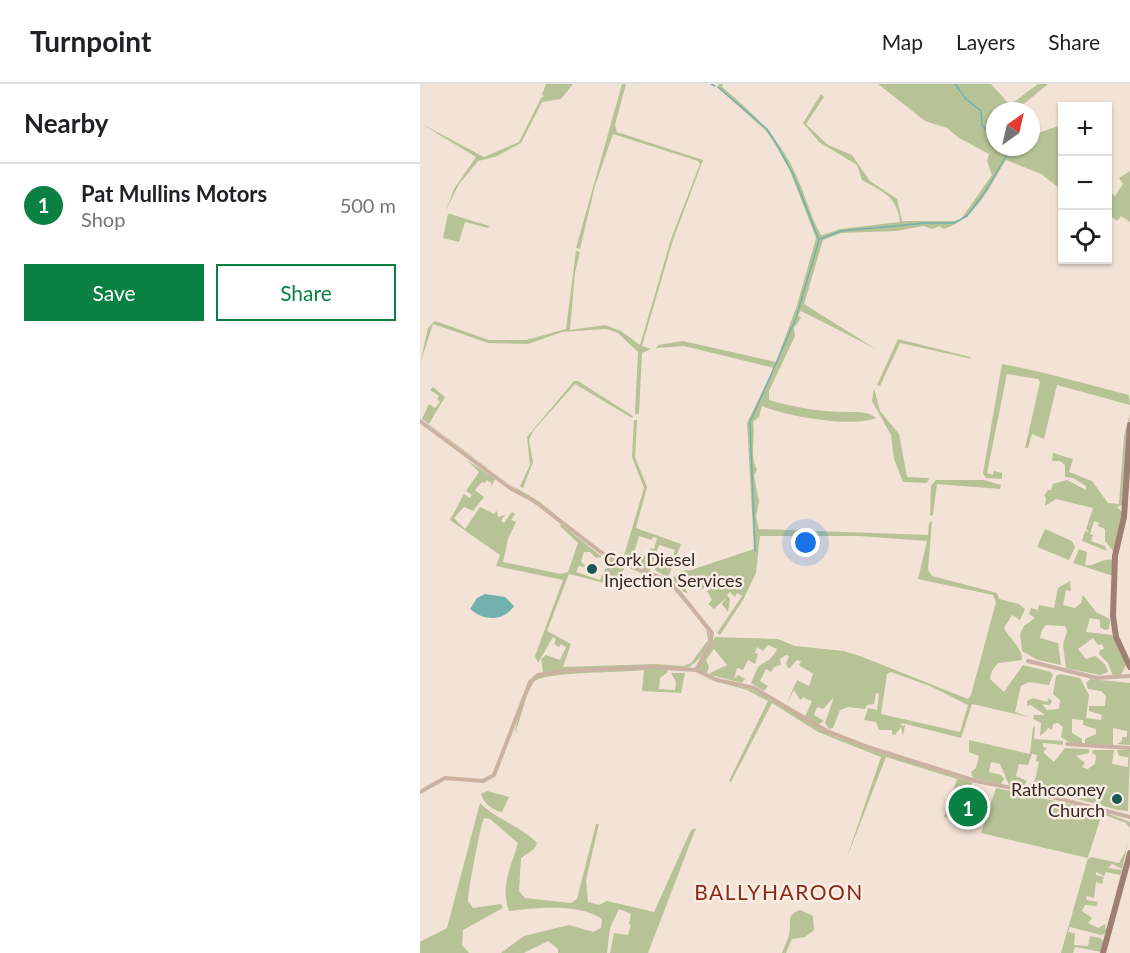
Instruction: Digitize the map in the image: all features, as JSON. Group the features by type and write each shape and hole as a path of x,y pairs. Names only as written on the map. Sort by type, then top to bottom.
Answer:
{"street":[{"path":"420,421 510,488 534,501 602,553 673,584 712,633 710,645 696,670"},
{"path":"1130,425 1124,517 1115,556 1113,616 1116,637 1130,667"},
{"path":"1029,661 1097,678 1130,676"},
{"path":"420,792 446,778 483,780 494,775 530,682 536,676 563,671 651,667 696,670 707,676 754,688 827,731 868,747 976,781 1037,793 1130,817"},
{"path":"1067,744 1130,748"},
{"path":"1104,953 1130,853"}],"green space":[{"path":"546,84 573,84 561,99 542,102 521,143 495,157 478,161 459,184 446,210 454,189 476,157 420,123 484,157 519,142 544,96 542,95"},
{"path":"622,84 626,84 615,125 617,132 703,160 673,240 642,346 651,349 642,353 639,413 636,415 635,412 638,352 618,333 606,329 562,332 528,344 488,343 433,324 420,364 428,328 435,321 489,340 526,340 566,329 576,251 580,252 575,273 570,330 605,325 621,331 640,345 671,239 700,164 698,161 613,134 595,186 580,249 576,248"},
{"path":"719,84 723,84 722,87 755,116 782,149 796,175 817,227 823,235 840,229 900,222 892,200 862,180 857,165 819,142 803,123 821,94 824,97 806,124 828,145 852,155 870,181 897,199 902,221 961,219 992,175 987,161 988,156 1040,156 1040,132 1058,126 1058,187 1041,174 1006,160 973,210 955,224 943,229 940,226 932,229 923,226 896,231 841,233 823,240 804,304 876,349 801,311 798,315 801,318 794,328 795,336 769,391 769,400 809,409 864,413 876,418 851,422 819,420 786,414 762,406 759,417 753,422 753,458 757,470 754,475 759,502 756,516 759,529 928,535 929,523 932,521 928,570 932,576 997,593 999,599 1019,604 1025,609 1020,620 1012,615 1004,628 1018,647 1022,660 998,663 990,679 1004,692 1023,665 1051,672 1053,675 1049,685 1029,682 1021,686 1015,712 1029,717 972,704 961,738 902,723 901,726 905,725 903,736 901,727 895,735 892,734 892,730 879,730 876,722 864,720 868,708 877,710 879,694 876,693 874,704 867,705 865,709 848,707 840,710 833,728 829,729 825,723 834,697 823,709 817,707 814,715 824,721 819,724 805,717 812,701 804,698 805,696 800,700 794,690 786,705 797,680 809,686 813,674 799,665 801,661 797,660 789,669 786,664 789,656 786,655 780,659 781,665 774,667 771,672 766,669 760,681 768,686 764,691 751,683 758,667 770,659 777,649 768,645 763,651 757,647 755,653 758,654 755,664 748,660 743,670 737,668 734,679 738,675 745,679 742,683 711,675 710,673 727,665 714,649 706,660 709,667 707,673 699,670 700,662 715,637 778,639 795,646 844,651 860,656 968,699 996,602 993,595 918,579 927,541 859,536 760,536 756,573 743,600 720,635 717,633 742,596 737,593 735,597 730,592 727,595 730,599 728,612 722,604 726,598 714,609 708,604 712,600 707,591 720,579 700,590 696,584 700,582 697,575 698,581 691,584 686,578 680,582 684,587 682,589 685,588 688,593 684,592 672,579 681,571 691,570 754,549 747,423 774,368 684,346 656,348 658,345 683,341 776,362 797,305 816,238 790,171 765,130 718,88","holes":["891,672 930,686 968,705 960,732 881,714 887,674"]},
{"path":"878,84 991,84 1007,102 986,102 986,152 959,138 947,128 925,121"},
{"path":"1038,84 1048,84 1026,102 1014,102"},
{"path":"1130,171 1130,222 1121,216 1117,221 1112,217 1112,193 1115,196 1123,184 1119,178"},
{"path":"448,214 489,226 488,228 465,222 459,242 443,238"},
{"path":"898,339 972,359 900,343 880,386 877,385"},
{"path":"1002,364 1129,395 1130,405 1057,385 1044,439 1032,434 1028,448 1025,448 1040,382 1038,379 1007,374 987,473 993,475 994,471 1002,473 1002,479 986,478 983,473"},
{"path":"574,381 578,381 633,416 632,418 575,384 533,431 529,440 533,462 523,488 520,486 530,465 527,437"},
{"path":"433,387 445,397 429,424 501,477 422,419 429,404 435,408 440,402 437,399 439,396 430,390"},
{"path":"874,388 880,411 899,434 907,477 929,478 927,483 903,482 894,459 891,435 872,401"},
{"path":"1130,413 1122,505 1117,507 1123,513 1113,551 1105,541 1105,529 1098,526 1099,523 1094,521 1090,534 1093,535 1091,541 1105,546 1107,551 1082,541 1085,531 1089,532 1086,529 1093,508 1056,499 1045,506 1046,497 1044,496 1048,490 1051,490 1053,484 1067,480 1086,490 1086,486 1073,478 1065,477 1065,465 1060,461 1052,461 1053,453 1073,459 1069,472 1092,481 1108,503 1119,504 1124,436"},
{"path":"634,420 637,420 635,457 647,487 636,528 681,544 668,578 655,570 658,561 670,565 675,550 659,545 650,571 636,566 636,556 642,554 646,557 651,548 654,549 657,538 653,537 651,540 639,536 632,560 628,562 604,553 623,559 644,488 632,457"},
{"path":"467,460 495,479 491,488 492,484 487,480 485,483 482,482 475,490 484,497 473,511 464,507 454,518 465,529 480,507 494,514 497,511 498,517 505,515 501,521 504,523 512,512 515,514 511,520 516,522 508,539 503,562 561,574 568,572 578,543 560,526 561,524 602,557 596,558 590,552 584,552 581,562 585,565 584,567 579,566 576,572 600,580 605,569 610,567 605,562 606,557 670,583 692,611 671,586 625,566 616,586 569,574 547,631 571,644 563,667 655,664 683,666 691,663 708,640 706,629 709,633 708,643 700,658 687,668 543,672 541,659 546,655 560,660 566,647 554,644 556,639 553,637 538,663 535,656 563,580 496,566 500,555 450,520 464,494 470,498 472,495 466,491 479,472"},
{"path":"936,480 984,480 1001,485 1000,489 937,484 933,515 930,516 931,486"},
{"path":"509,484 540,502 600,551 556,517"},
{"path":"1045,529 1072,541 1075,547 1069,560 1037,547"},
{"path":"1079,549 1087,552 1085,565 1113,560 1113,576 1073,563"},
{"path":"1070,581 1071,591 1066,590 1063,605 1075,608 1081,603 1083,595 1096,612 1110,619 1109,629 1105,630 1100,627 1100,620 1090,618 1086,632 1112,635 1126,665 1121,675 1113,676 1108,663 1099,654 1100,650 1104,649 1102,644 1098,645 1093,638 1078,649 1086,659 1095,656 1105,664 1108,672 1100,675 1066,668 1063,645 1067,631 1065,626 1046,625 1040,638 1058,643 1061,665 1038,660 1022,651 1020,634 1024,626 1035,618 1029,614 1031,608 1038,610 1039,605 1054,608 1058,588"},
{"path":"666,669 668,672 660,678 659,689 675,690 676,682 671,673 685,673 681,693 642,691 644,670 568,674 541,678 531,687 516,730 517,733 515,731 520,712 534,679 576,671"},
{"path":"1060,674 1080,678 1089,695 1086,718 1101,720 1102,715 1089,711 1089,706 1105,706 1106,696 1101,691 1088,689 1086,683 1090,679 1130,683 1130,745 1117,744 1122,741 1122,737 1127,737 1127,731 1113,728 1113,745 1085,744 1085,739 1096,734 1096,729 1083,725 1083,720 1072,719 1072,733 1082,739 1082,744 1069,742 1061,737 1063,727 1058,723 1053,724 1052,730 1047,727 1048,729 1040,736 1041,723 1033,719 1034,715 1045,715 1031,705 1027,706 1027,701 1033,698 1047,702 1049,698 1052,701 1050,705 1042,704 1047,710 1059,709 1060,700 1053,694 1056,676"},
{"path":"692,675 753,690 836,737 972,782 970,795 964,797 957,813 958,817 967,816 965,821 944,817 957,779 886,757 846,860 881,757 818,732 772,703 731,782 729,781 768,701 747,690"},
{"path":"1033,727 1035,727 1034,739 1063,741 1063,745 1043,743 1043,747 1047,748 1043,752 1054,762 1065,748 1089,749 1089,753 1076,756 1085,763 1082,767 1087,769 1085,771 1095,764 1096,755 1092,753 1093,750 1114,750 1112,764 1128,767 1128,757 1119,756 1117,750 1130,750 1128,811 1031,786 1029,784 1035,780 1039,762 1036,761 1037,755 1032,754 1028,765 1019,764 1016,776 1027,781 1023,787 1009,785 1000,764 991,762 989,772 1001,775 1004,779 1001,784 973,778 971,772 976,768 979,756 969,752 969,740 1030,754"},
{"path":"996,788 1101,811 1130,822 1130,828 1126,823 1102,814 1088,858 981,833"},
{"path":"487,791 509,797 502,812 486,803 481,794"},
{"path":"480,803 537,843 534,849 521,858 519,891 525,898 571,903 577,899 596,824 599,824 586,880 588,902 599,905 607,901 654,912 691,830 696,828 648,953 610,953 614,933 628,935 631,925 629,924 631,914 619,909 610,928 607,953 558,953 558,949 548,941 524,953 501,953 524,936 569,925 593,932 601,928 602,919 592,914 569,909 544,908 509,911 506,885 518,843 490,819 484,818 468,901 473,908 501,904 503,908 463,930 462,945 469,953 420,953 420,942 447,928"},
{"path":"1130,834 1122,869 1112,864 1108,868 1122,870 1120,875 1106,872 1104,876 1096,872 1096,875 1104,877 1102,884 1096,882 1094,898 1086,896 1087,900 1098,902 1096,906 1085,905 1082,911 1092,918 1088,923 1098,928 1105,924 1106,933 1101,935 1070,927 1068,932 1075,933 1074,945 1088,946 1090,936 1100,938 1104,942 1102,952 1075,947 1073,953 1061,953 1088,858 1119,863 1126,850"},
{"path":"800,910 813,916 814,930 805,937 792,939 786,953 782,953 790,930 792,914"}],"water":[{"path":"485,594 505,597 514,606 499,617 481,616 470,609 477,598"}],"waterway":[{"path":"711,84 715,86"},
{"path":"955,84 966,99 981,111 982,125 986,129"},
{"path":"718,87 767,129 793,174 819,240 796,318 750,422 755,551"},
{"path":"820,239 841,231 926,223 954,223 967,216 987,189 1006,156"}],"place":[{"name":"Cork Diesel Injection Services","path":"592,569"},
{"name":"Rathcooney Church","path":"1117,799"},
{"name":"Pat Mullins Motors","path":"968,807"}],"district":[{"name":"BALLYHAROON","path":"779,891"}]}
